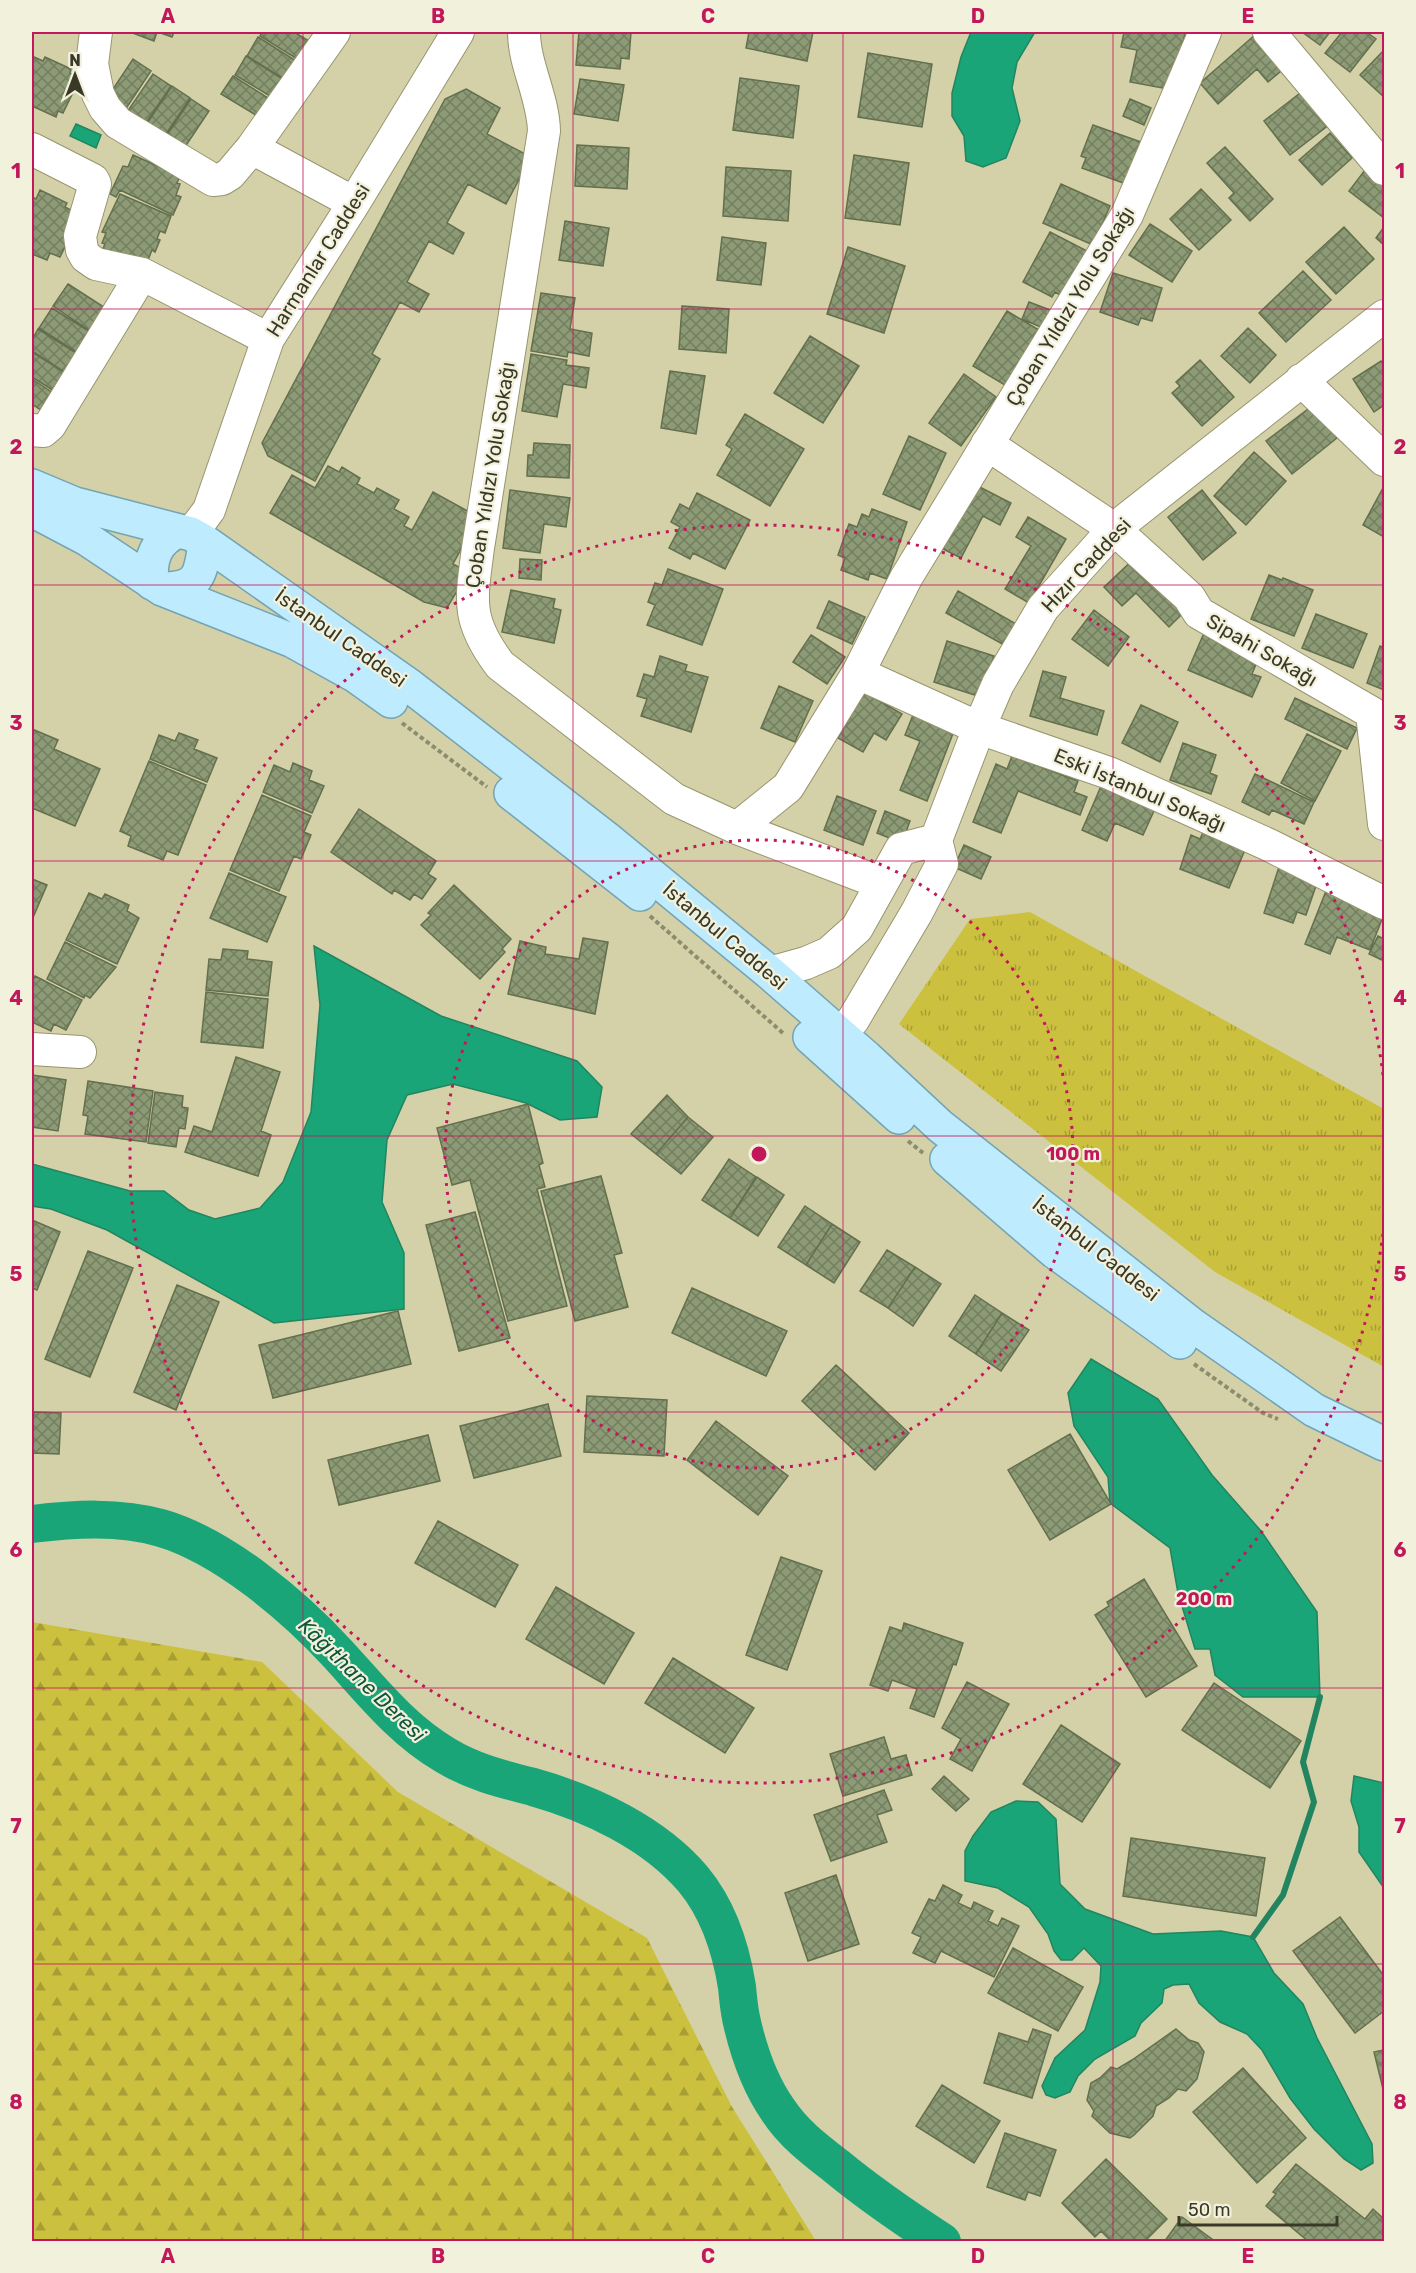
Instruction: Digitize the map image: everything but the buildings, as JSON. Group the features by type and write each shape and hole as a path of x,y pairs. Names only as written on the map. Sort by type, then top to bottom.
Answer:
{"main road":[{"name":"İstanbul Caddesi","path":"32,486 75,504 192,536 356,676 427,726 832,1043"},
{"name":"İstanbul Caddesi","path":"32,510 87,539 157,586 298,626 410,686 606,838 770,973 832,1043 1055,1252 1281,1407 1384,1459"},
{"path":"167,535 192,536 201,567 196,578 184,588 157,586 151,566 159,542 167,535"},
{"name":"İstanbul Caddesi","path":"1281,1407 1314,1410 1384,1444"}],"street":[{"path":"90,32 92,64 98,94 105,108 118,123 213,180 222,179 230,174 252,148 334,32"},
{"name":"Harmanlar Caddesi","path":"192,536 209,510 268,339 458,32"},
{"name":"Çoban Yıldızı Yolu Sokağı","path":"524,32 524,46 543,111 544,131 471,599 477,625 486,646 509,672 674,799 737,828 881,883"},
{"name":"Çoban Yıldızı Yolu Sokağı","path":"858,673 906,578 1127,215 1205,32"},
{"path":"1269,32 1384,169"},
{"path":"252,148 354,203"},
{"path":"32,149 93,180 95,184 80,236 82,250 86,256 96,264 142,274 268,339"},
{"path":"32,430 43,431 50,425 142,274"},
{"name":"Hızır Caddesi","path":"832,1043 853,1020 917,912 942,864 936,840 979,728 998,684 1043,608 1114,530 1384,316"},
{"path":"1301,380 1384,460"},
{"name":"Sipahi Sokağı","path":"987,444 1114,530 1189,597 1199,613 1372,713 1384,824"},
{"path":"737,828 788,787 858,673"},
{"name":"Eski İstanbul Sokağı","path":"858,673 979,728 1109,773 1269,845 1384,903"},
{"path":"770,973 806,963 829,953 857,928 901,849 936,840"},
{"path":"32,1049 80,1052"}],"path":[{"path":"398,720 489,789"},
{"path":"644,911 787,1037"},
{"path":"907,1139 924,1154"},
{"path":"1186,1358 1263,1413 1281,1407"}],"green space":[{"path":"1030,912 1384,1109 1384,1367 1215,1272 899,1024 970,919"},
{"path":"32,1622 262,1662 398,1792 647,1938 732,2107 816,2241 32,2241"}],"shaded area":[{"path":"971,32 1035,32 1017,62 1012,88 1020,121 1006,158 983,167 966,161 964,136 952,116 952,93 961,57"},
{"path":"76,124 101,135 96,148 70,136"},
{"path":"314,946 441,1016 577,1061 602,1087 597,1117 560,1120 526,1103 453,1084 407,1095 387,1140 382,1202 404,1253 404,1309 274,1323 107,1230 51,1209 32,1206 32,1164 130,1191 164,1191 189,1210 215,1219 260,1208 283,1182 311,1112 320,1005"},
{"path":"1091,1359 1158,1399 1212,1475 1261,1531 1317,1612 1320,1697 1243,1697 1215,1675 1210,1649 1195,1649 1178,1593 1170,1548 1110,1503 1108,1477 1074,1426 1068,1393"},
{"path":"1354,1776 1384,1783 1384,1888 1359,1852 1359,1827 1351,1801"},
{"path":"1016,1801 1038,1802 1056,1819 1060,1884 1085,1909 1153,1934 1221,1931 1253,1937 1274,1973 1303,2004 1317,2038 1372,2144 1373,2163 1361,2170 1344,2159 1314,2129 1290,2098 1262,2050 1247,2034 1220,2022 1199,2003 1189,1984 1173,1985 1164,1989 1162,2003 1141,2023 1135,2036 1095,2059 1078,2076 1070,2092 1055,2098 1046,2095 1042,2086 1055,2058 1085,2030 1100,1982 1101,1966 1084,1948 1072,1960 1061,1960 1054,1951 1048,1934 1029,1907 998,1888 965,1881 965,1851 973,1836 991,1812"}],"waterway":[{"name":"Kâğıthane Deresi","path":"32,1524 80,1520 113,1520 145,1524 185,1537 209,1549 233,1563 300,1616 388,1708 429,1745 477,1770 555,1794 598,1811 660,1847 693,1879 716,1916 731,1958 741,2018 751,2054 771,2100 790,2126 804,2140 888,2206 942,2242"},
{"path":"1253,1937 1283,1895 1314,1802 1303,1762 1320,1697"}]}
